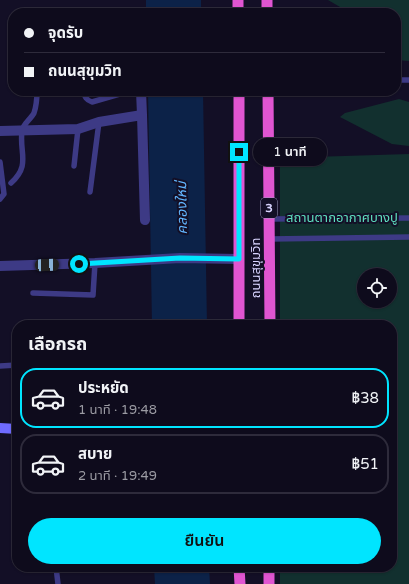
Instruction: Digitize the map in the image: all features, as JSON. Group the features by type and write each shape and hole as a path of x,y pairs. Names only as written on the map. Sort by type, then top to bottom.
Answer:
{"highway":[{"name":"ถนนสุขุมวิท","path":"239,96 239,320"},
{"name":"ถนนสุขุมวิท","path":"268,96 270,320"},
{"path":"240,572 240,584"},
{"path":"270,572 270,584"}],"main road":[{"path":"0,428 12,429"}],"street":[{"path":"141,96 145,220"},
{"path":"0,131 78,129 100,122 142,115"},
{"path":"0,266 214,257 239,259"}],"lane":[{"path":"11,183 19,176 23,163 22,130 34,112 36,96"},
{"path":"85,96 88,101 92,102 113,96"},
{"path":"90,192 100,122"},
{"path":"74,166 78,129"},
{"path":"0,162 4,194 0,199"},
{"path":"270,219 409,218"},
{"path":"270,239 409,237"},
{"path":"33,294 93,295 95,263"},
{"path":"0,366 12,365"},
{"path":"57,572 58,584"}],"green space":[{"path":"328,0 409,0 409,61 401,60 401,8 342,8"},
{"path":"399,99 409,102 409,146 392,144 340,117 345,113"},
{"name":"สถานตากอากาศบางปู","path":"409,154 409,584 280,584 280,572 397,572 397,320 280,320 280,158"}],"water":[{"path":"146,0 201,0 201,8 146,8"},
{"name":"คลองใหม่","path":"148,96 203,96 207,320 152,320"},
{"path":"154,572 209,572 210,584 155,584"}],"route":[{"path":"79,264 180,258 214,257 239,259 239,152"}]}
